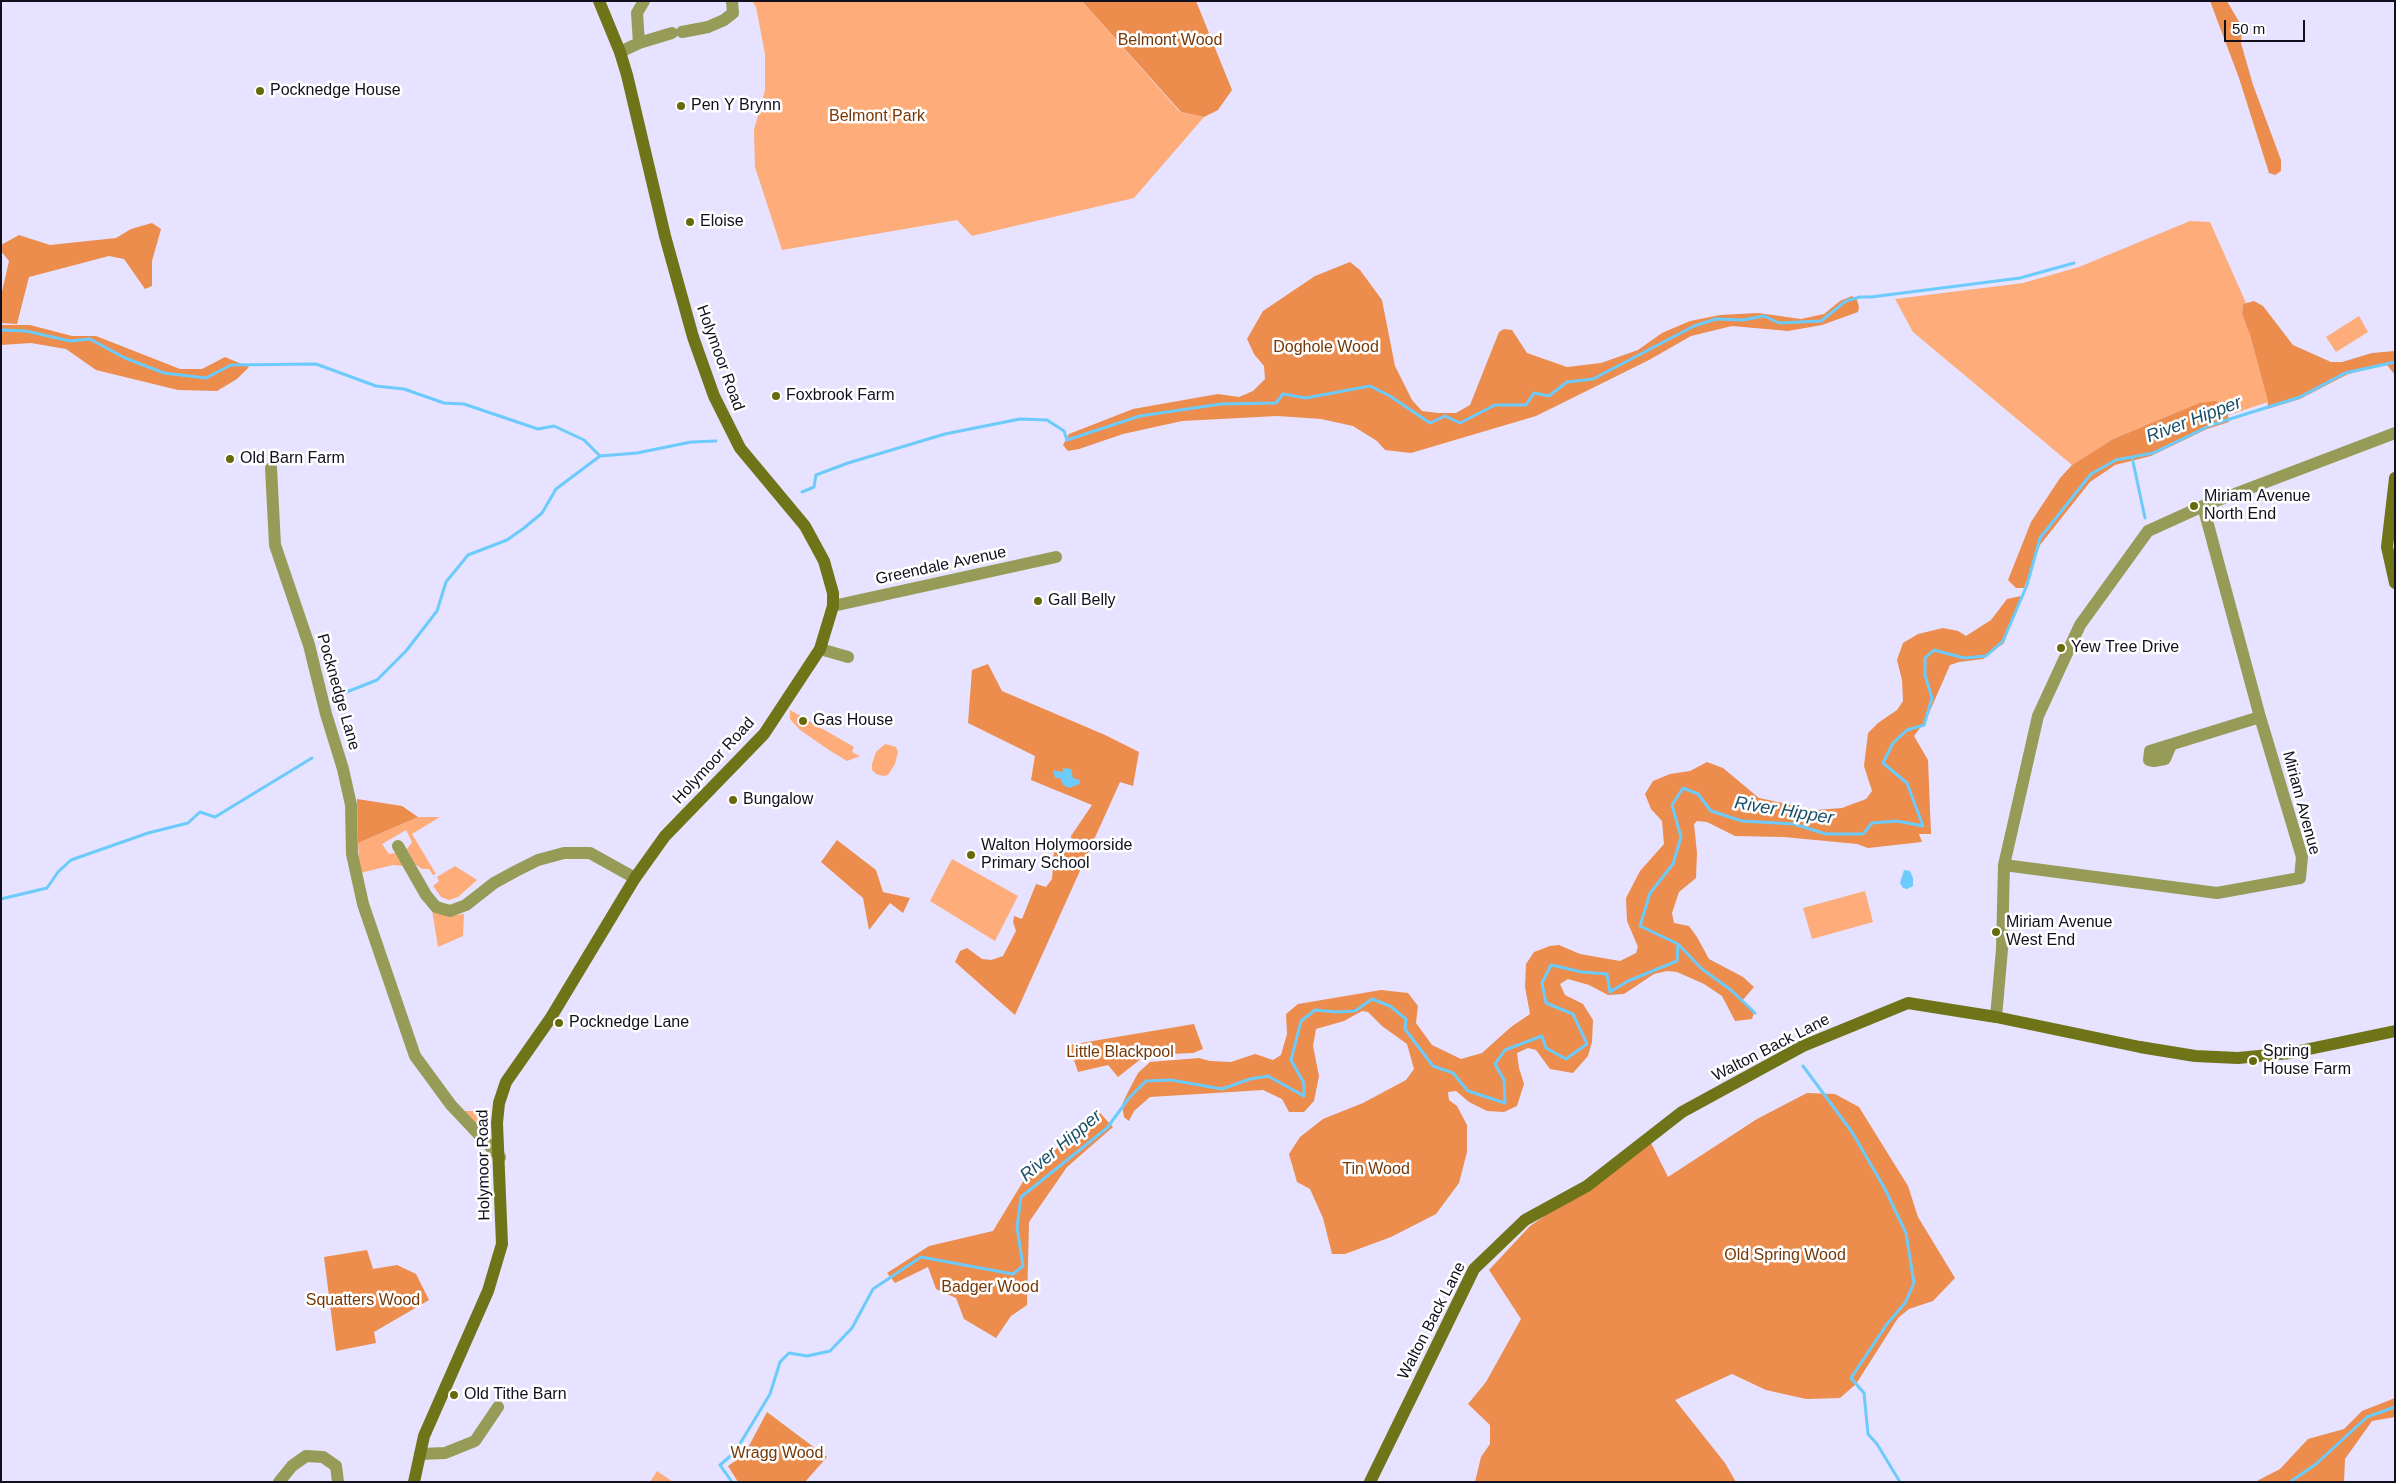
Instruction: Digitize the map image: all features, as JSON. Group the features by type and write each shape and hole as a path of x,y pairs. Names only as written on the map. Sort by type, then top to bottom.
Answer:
{"street":[{"name":"Holymoor Road","path":"414,1482 424,1436 488,1291 502,1244 500,1157 497,1123 499,1103 506,1082 550,1019 635,878 665,836 764,734 820,649 833,606 833,593 824,561 805,526 740,448 714,396 693,338 664,236 620,52 599,1"},
{"path":"639,43 637,13 644,1"},
{"path":"620,52 639,43 677,32 708,27 724,20 733,13 732,1"},
{"path":"1996,1017 2002,949 2004,865 2038,716 2080,625 2148,531 2203,506 2395,433"},
{"name":"Pocknedge Lane","path":"271,468 275,545 309,645 326,714 343,769 351,805 352,854 363,904 415,1056 451,1106 500,1157"},
{"path":"2395,478 2387,547 2395,583"},
{"name":"Miriam Avenue","path":"2004,865 2217,893 2300,878 2302,857 2260,717 2203,506"},
{"name":"Greendale Avenue","path":"833,606 1056,557"},
{"path":"820,649 848,657"},
{"path":"2171,745 2260,717"},
{"path":"398,846 426,895 436,907 450,911 466,905 494,883 516,870 538,860 564,853 590,853 635,878"},
{"name":"Walton Back Lane","path":"1370,1482 1474,1269 1526,1220 1587,1186 1682,1112 1803,1046 1908,1003 1996,1017 2140,1047 2195,1056 2238,1058 2290,1053 2395,1031"},
{"path":"420,1454 446,1453 475,1441 498,1407"},
{"path":"279,1482 292,1466 306,1456 323,1457 336,1466 338,1482"}],"green space":[{"name":"Belmont Park","path":"752,1 1082,1 1180,112 1204,117 1134,198 972,236 957,220 782,250 755,167 754,130 765,90 765,54 756,7"},
{"name":"Belmont Wood","path":"1082,1 1196,1 1232,90 1218,110 1204,117 1181,112"},
{"path":"2210,1 2227,1 2242,27 2241,43 2253,85 2281,160 2281,171 2275,175 2269,173 2239,78"},
{"path":"2190,221 2210,222 2246,303 2243,304 2242,314 2250,335 2268,402 2229,415 2227,410 2199,403 2113,439 2072,465 1913,332 1895,299 2023,283 2079,267"},
{"path":"152,223 161,229 152,261 152,286 145,289 124,259 109,256 29,277 17,324 1,323 1,296 9,261 1,251 1,245 19,235 50,245 116,238 131,229"},
{"name":"Doghole Wood","path":"1350,262 1360,270 1382,300 1395,366 1412,400 1422,411 1438,413 1456,413 1470,405 1499,332 1504,329 1512,330 1527,353 1567,367 1601,363 1638,350 1662,333 1690,321 1720,315 1758,313 1801,319 1824,314 1840,301 1852,296 1857,300 1859,307 1858,312 1822,325 1788,331 1732,326 1691,336 1649,360 1536,416 1411,453 1385,450 1377,441 1353,426 1321,419 1277,416 1182,421 1123,434 1079,449 1068,451 1063,445 1069,434 1133,409 1218,394 1239,397 1253,391 1265,379 1264,366 1254,354 1247,339 1263,311 1315,276"},
{"path":"2254,301 2263,306 2293,345 2331,362 2342,362 2372,353 2395,351 2395,375 2387,365 2348,374 2300,399 2267,409 2268,402 2250,335 2242,314 2243,304"},
{"path":"2359,316 2368,332 2336,352 2326,337"},
{"path":"1,325 30,325 72,336 96,336 180,369 202,369 225,357 249,367 237,379 217,391 178,390 96,370 66,349 31,343 1,345"},
{"path":"2216,401 2227,410 2229,422 2207,429 2151,456 2115,465 2090,482 2040,545 2024,588 2016,588 2008,580 2031,522 2060,478 2072,465 2113,439 2199,403"},
{"name":"Tin Wood","path":"2021,596 2004,643 1983,659 1950,665 1926,720 1914,736 1928,760 1931,834 1919,834 1922,842 1868,848 1857,844 1784,837 1735,836 1707,822 1697,821 1694,824 1697,853 1696,878 1679,892 1672,913 1674,923 1689,926 1709,959 1743,977 1754,987 1742,1001 1754,1012 1752,1019 1735,1021 1722,996 1704,984 1677,972 1667,971 1654,974 1624,994 1608,995 1589,985 1568,979 1560,984 1565,995 1583,1004 1593,1020 1592,1042 1588,1056 1573,1073 1550,1069 1536,1050 1528,1048 1517,1053 1524,1084 1517,1106 1504,1112 1487,1111 1469,1102 1456,1091 1448,1092 1449,1100 1457,1106 1467,1125 1467,1152 1459,1183 1436,1214 1391,1237 1345,1254 1332,1254 1323,1218 1310,1189 1297,1182 1289,1154 1300,1137 1323,1119 1363,1103 1406,1080 1414,1069 1407,1044 1382,1026 1368,1012 1362,1011 1344,1021 1316,1029 1313,1046 1319,1076 1314,1101 1304,1112 1289,1112 1282,1099 1263,1090 1150,1097 1134,1111 1129,1121 1124,1117 1122,1105 1127,1094 1138,1073 1150,1062 1199,1058 1210,1061 1231,1062 1255,1054 1273,1060 1281,1055 1287,1034 1286,1014 1298,1004 1381,990 1408,993 1418,1006 1416,1023 1432,1045 1461,1059 1482,1053 1511,1027 1530,1014 1525,987 1526,964 1534,952 1559,945 1580,954 1620,961 1636,953 1638,947 1627,921 1626,898 1640,871 1664,844 1662,821 1651,809 1645,794 1653,781 1670,774 1690,771 1707,762 1723,768 1759,798 1815,810 1842,808 1866,799 1872,791 1864,766 1868,733 1878,723 1897,710 1903,701 1902,680 1897,660 1903,643 1918,634 1943,628 1958,631 1966,636 1991,620 2007,599"},
{"path":"988,664 1002,691 1105,735 1139,752 1133,786 1120,782 1015,1015 955,962 960,951 967,948 982,959 991,960 1003,956 1016,931 1013,922 1014,916 1022,919 1036,884 1046,887 1052,879 1054,851 1069,847 1072,843 1071,836 1092,805 1031,780 1035,756 968,723 972,670"},
{"path":"790,710 854,747 852,752 860,756 847,761 829,750 800,730 790,719"},
{"path":"885,744 896,747 898,752 895,764 888,775 883,776 876,774 872,770 872,764 876,752"},
{"path":"357,799 402,806 418,817 358,843"},
{"path":"418,817 440,817 412,834 436,874 433,875 429,869 422,869 415,864 407,849 412,842 406,830 382,844 389,854 395,853 403,866 393,865 360,873 358,843"},
{"path":"837,840 876,870 883,892 910,898 903,913 890,903 869,930 863,898 821,862"},
{"path":"952,859 1018,896 995,941 930,901"},
{"path":"455,866 477,880 458,897 449,900 441,897 433,886 439,881 437,877"},
{"path":"1865,891 1873,922 1812,939 1803,908"},
{"path":"432,910 456,915 464,914 463,936 438,947"},
{"name":"Little Blackpool","path":"1194,1024 1203,1049 1193,1053 1146,1055 1118,1077 1108,1065 1078,1072 1069,1045"},
{"name":"Old Spring Wood","path":"1807,1093 1835,1094 1859,1107 1908,1186 1918,1217 1955,1278 1933,1301 1909,1309 1898,1318 1856,1384 1840,1398 1806,1399 1766,1390 1732,1374 1675,1400 1725,1463 1736,1482 1475,1482 1481,1457 1490,1444 1490,1425 1468,1404 1486,1382 1521,1319 1489,1270 1530,1226 1651,1143 1668,1177 1757,1119"},
{"path":"462,1111 488,1111 489,1138"},
{"name":"Badger Wood","path":"1100,1113 1113,1127 1067,1167 1029,1222 1027,1305 1011,1316 996,1338 964,1319 956,1298 936,1289 928,1267 895,1283 887,1273 929,1246 993,1231 1030,1170"},
{"name":"Squatters Wood","path":"367,1250 373,1269 397,1265 416,1274 429,1300 374,1332 376,1343 336,1351 324,1257"},
{"path":"2395,1398 2395,1417 2372,1421 2345,1459 2344,1482 2255,1482 2280,1469 2308,1439 2344,1429 2362,1411"},
{"name":"Wragg Wood","path":"767,1412 827,1457 805,1482 738,1482 728,1466 744,1455"},
{"path":"657,1471 673,1482 650,1482"}],"water":[{"path":"1063,768 1071,769 1073,778 1080,780 1080,784 1069,788 1063,785 1060,778 1055,778 1053,770 1063,772"},
{"path":"1904,870 1910,871 1913,878 1913,886 1907,889 1903,888 1900,883"}],"waterway":[{"path":"802,492 814,487 816,475 848,463 945,434 1020,419 1047,420 1064,431 1067,440 1140,416 1221,404 1276,403 1283,394 1306,398 1370,386 1390,396 1430,423 1445,416 1460,423 1495,405 1526,405 1534,393 1549,396 1567,382 1593,379 1694,326 1716,319 1743,320 1764,316 1779,323 1821,321 1846,301 1860,297 2020,278 2074,263"},
{"path":"1,330 26,331 70,341 90,339 125,358 164,373 206,378 231,365 316,364 376,386 404,389 444,403 464,404 538,429 554,426 584,440 600,456 637,453 691,442 716,441"},
{"name":"River Hipper","path":"732,1482 720,1465 735,1452 770,1394 780,1362 789,1353 807,1356 830,1351 852,1328 873,1289 921,1257 1013,1274 1023,1266 1017,1227 1021,1197 1107,1128 1129,1098 1146,1081 1171,1080 1222,1089 1250,1079 1268,1076 1304,1096 1304,1083 1291,1060 1301,1021 1315,1010 1355,1011 1372,999 1390,1006 1406,1019 1405,1029 1433,1066 1453,1073 1468,1091 1505,1103 1504,1080 1495,1064 1505,1050 1542,1036 1546,1048 1566,1059 1587,1044 1573,1014 1546,1003 1542,983 1551,965 1582,972 1607,974 1610,992 1628,981 1677,961 1678,944 1640,926 1650,893 1673,864 1681,837 1672,805 1683,788 1698,794 1711,811 1742,821 1794,824 1826,834 1863,834 1872,823 1897,821 1923,826 1907,783 1883,763 1893,743 1907,730 1924,725 1932,698 1925,675 1925,658 1934,650 1964,658 1986,656 2003,641 2027,585 2040,538 2091,474 2116,460 2153,453 2211,425 2300,397 2345,373 2395,362"},
{"path":"344,693 377,680 406,651 437,611 446,582 468,555 507,540 524,528 542,513 556,489 600,456"},
{"path":"2132,457 2145,518"},
{"path":"1,899 47,888 58,872 71,860 148,833 188,823 200,812 215,817 312,758"},
{"path":"1678,944 1702,969 1731,990 1755,1013"},
{"path":"1803,1066 1852,1132 1885,1189 1906,1233 1914,1283 1905,1303 1887,1324 1851,1378 1864,1393 1868,1434 1877,1444 1900,1482"},
{"path":"2290,1482 2316,1464 2367,1417 2395,1407"}],"place":[{"name":"Pocknedge House","path":"260,91"},
{"name":"Pen Y Brynn","path":"681,106"},
{"name":"Eloise","path":"690,222"},
{"name":"Foxbrook Farm","path":"776,396"},
{"name":"Old Barn Farm","path":"230,459"},
{"name":"Miriam Avenue North End","path":"2194,506"},
{"name":"Gall Belly","path":"1038,601"},
{"name":"Yew Tree Drive","path":"2061,648"},
{"name":"Gas House","path":"803,721"},
{"name":"Bungalow","path":"733,800"},
{"name":"Walton Holymoorside Primary School","path":"971,855"},
{"name":"Miriam Avenue West End","path":"1996,932"},
{"name":"Pocknedge Lane","path":"559,1023"},
{"name":"Spring House Farm","path":"2253,1061"},
{"name":"Old Tithe Barn","path":"454,1395"}]}
